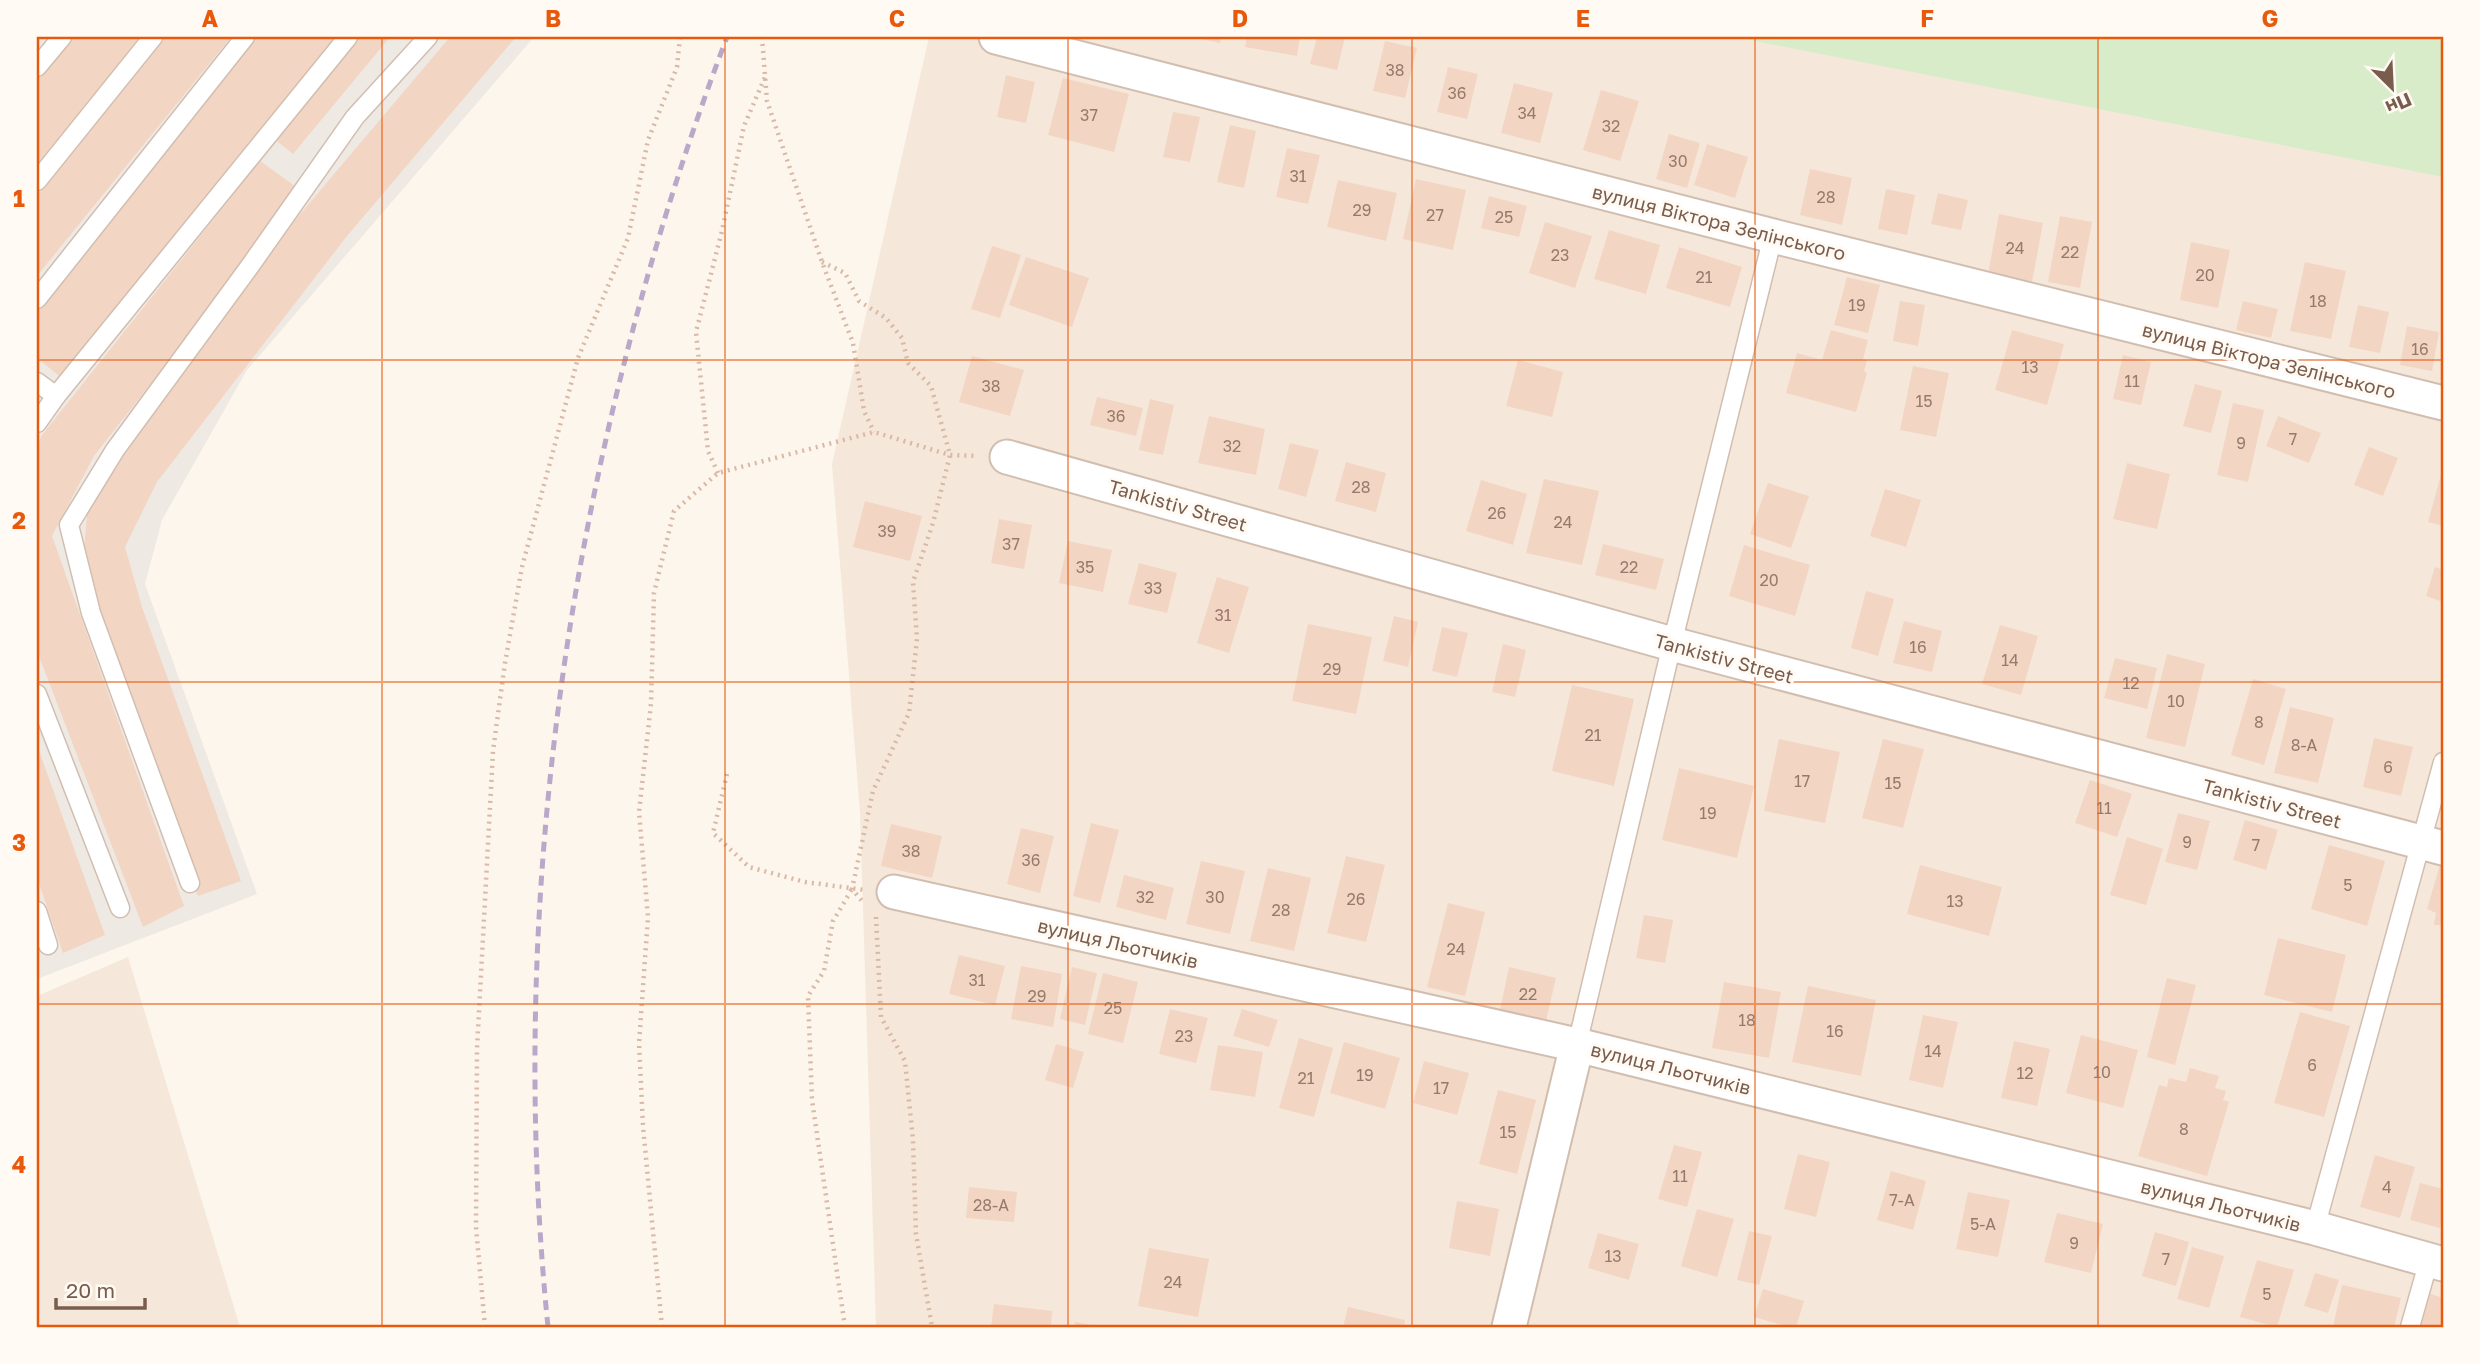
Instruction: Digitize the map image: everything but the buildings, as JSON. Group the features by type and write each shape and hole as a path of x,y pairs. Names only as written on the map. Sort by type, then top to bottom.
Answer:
{"street":[{"name":"вулиця Віктора Зелінського","path":"996,37 1773,236 2443,403"},
{"name":"Tankistiv Street","path":"1007,457 1672,644 2432,845"},
{"name":"вулиця Льотчиків","path":"894,892 1577,1045 2315,1228 2436,1262"},
{"path":"1509,1327 1577,1045"}],"lane":[{"path":"37,67 62,37"},
{"path":"37,181 153,37"},
{"path":"37,299 245,37"},
{"path":"37,423 56,396 348,37"},
{"path":"190,883 91,613 69,525 115,450 355,117 429,37"},
{"path":"1577,1045 1773,236"},
{"path":"37,382 56,396"},
{"path":"37,694 120,908"},
{"path":"2315,1228 2432,845 2443,762"},
{"path":"37,911 48,945"},
{"path":"2410,1327 2436,1262"}],"path":[{"path":"485,1327 476,1227 477,1049 494,751 505,663 522,567 578,358 628,238 648,140 677,67 680,37"},
{"path":"762,37 767,101 853,344 864,411 874,432"},
{"path":"718,473 708,450 696,332 722,231 744,126 766,74"},
{"path":"822,262 845,273 859,300 886,318 902,338 908,363 931,386 950,455"},
{"path":"662,1327 643,1126 639,1043 648,917 639,812 651,704 654,593 674,511 718,473 874,432 950,455 1007,457"},
{"path":"727,774 713,833 749,867 805,882 894,892"},
{"path":"845,1327 812,1100 807,996 824,971 833,921 852,889"}],"shaded area":[{"path":"37,37 534,37 247,370 162,520 145,584 257,894 37,979"},
{"path":"929,37 2443,37 2443,1327 876,1327 860,812 832,464"},
{"path":"128,957 240,1327 37,1327 37,996"}],"green space":[{"path":"1735,37 2443,37 2443,177"}],"railway":[{"path":"548,1327 537,1164 536,1000 545,836 563,672 591,509 628,349 673,191 727,37"}]}
